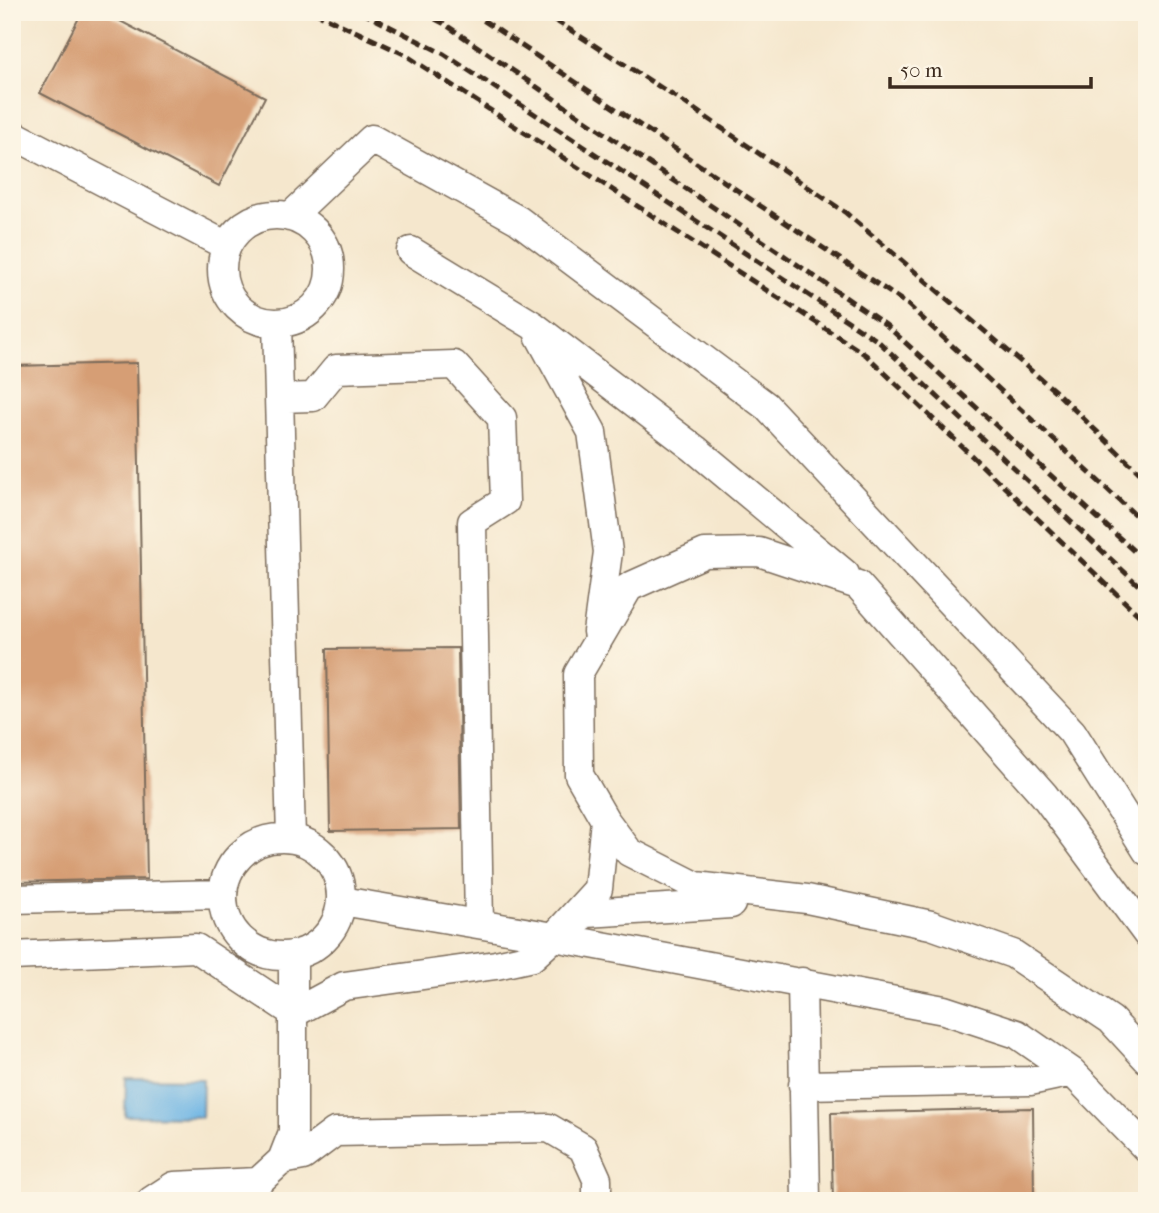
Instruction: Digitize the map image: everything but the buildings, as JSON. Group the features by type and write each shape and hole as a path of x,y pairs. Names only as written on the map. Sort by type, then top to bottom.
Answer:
{"lane":[{"path":"12,134 227,246"},
{"path":"290,217 372,139 518,220 766,406 1072,732 1147,851"},
{"path":"272,215 290,217 308,225 322,242 329,259 329,278 323,296 311,310 295,320 277,323 259,321 242,312 230,298 223,281 222,262 227,246 238,230 253,220 272,215"},
{"path":"411,251 534,326 695,449 858,585 1044,794 1147,934"},
{"path":"277,323 291,838"},
{"path":"534,326 592,432 608,552 595,644"},
{"path":"279,398 313,397 336,369 454,365 502,418 505,501 472,522 479,924"},
{"path":"858,585 760,552 705,553 629,587 578,674 579,775 605,821 629,852 696,886 807,899 932,925 1013,954 1111,1020 1147,1059"},
{"path":"294,1013 344,986 496,965 532,957 598,889 605,821"},
{"path":"275,837 291,838 314,847 330,861 339,880 342,901 338,917 328,935 312,949 293,956 268,956 249,948 234,933 225,915 222,894 227,873 238,855 255,843 275,837"},
{"path":"12,899 222,894"},
{"path":"558,933 587,913 807,899"},
{"path":"342,901 479,924 558,933 944,1010 1017,1034 1072,1072 1147,1149"},
{"path":"12,956 196,948 294,1013"},
{"path":"151,1201 174,1185 258,1182 282,1160 293,1132 293,956"},
{"path":"802,982 806,1201"},
{"path":"803,1085 1030,1081 1072,1072"},
{"path":"282,1160 303,1156 335,1132 549,1128 583,1148 597,1179 597,1201"}],"water":[{"path":"126,1078 203,1079 202,1117 125,1116"}],"railway":[{"path":"314,12 404,54 866,355 1147,623"},
{"path":"361,12 444,54 878,341 1147,593"},
{"path":"422,12 443,23 886,325 1147,563"},
{"path":"471,12 907,304 1147,526"},
{"path":"542,12 685,103 846,213 1055,391 1147,480"}]}
